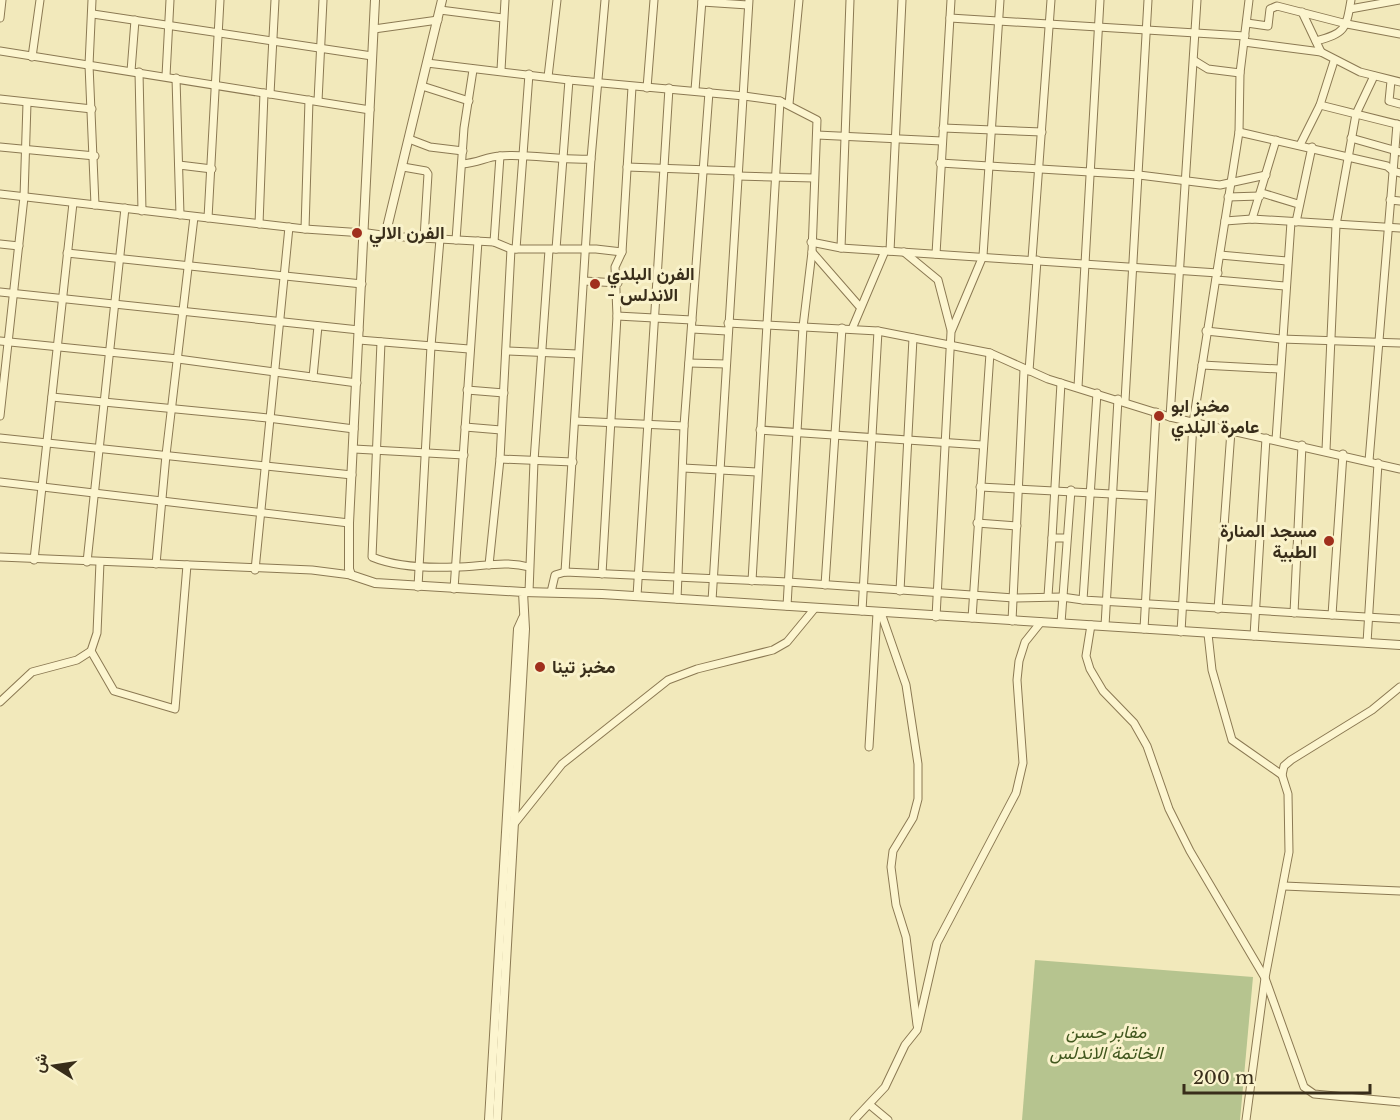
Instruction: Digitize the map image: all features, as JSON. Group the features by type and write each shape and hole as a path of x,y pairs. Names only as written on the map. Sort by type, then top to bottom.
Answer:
{"street":[{"path":"0,18 2,0"},
{"path":"32,57 40,0"},
{"path":"93,0 89,65 95,156 95,205"},
{"path":"166,76 170,0"},
{"path":"208,218 220,0"},
{"path":"259,224 267,94 274,41 275,0"},
{"path":"318,101 323,0"},
{"path":"351,575 348,562 349,523 375,0"},
{"path":"386,236 442,0"},
{"path":"501,70 505,0"},
{"path":"548,77 557,0"},
{"path":"565,572 591,159 605,0"},
{"path":"647,88 654,0"},
{"path":"789,104 799,0"},
{"path":"841,248 850,0"},
{"path":"852,329 887,251 902,0"},
{"path":"936,254 951,0"},
{"path":"951,332 983,256 1000,0"},
{"path":"1012,621 1017,488 1052,0"},
{"path":"1078,387 1100,0"},
{"path":"1106,626 1114,494 1135,266 1148,0"},
{"path":"1170,417 1195,61 1197,0"},
{"path":"1181,632 1193,423 1239,132 1240,73 1248,0"},
{"path":"1316,41 1337,35 1347,24 1351,0"},
{"path":"1350,9 1400,0"},
{"path":"695,90 702,1 748,2 712,601"},
{"path":"1247,23 1268,26 1272,6 1291,4 1302,12 1347,24 1400,34"},
{"path":"440,10 503,18"},
{"path":"1302,12 1321,52"},
{"path":"93,15 372,56"},
{"path":"950,18 1195,32 1321,52 1334,61 1374,76 1400,82"},
{"path":"135,20 135,71 142,211"},
{"path":"374,28 438,20"},
{"path":"0,51 370,110"},
{"path":"1195,61 1208,69 1240,73"},
{"path":"1300,145 1320,105 1334,61"},
{"path":"427,63 473,70 501,70 569,80 632,87 695,90 780,101 817,120 812,252 803,327 787,606"},
{"path":"456,240 463,151 473,70"},
{"path":"489,565 500,459 513,249 529,74"},
{"path":"1326,450 1333,341 1336,225 1356,114 1374,76"},
{"path":"176,78 180,215"},
{"path":"497,1120 525,629 523,618 529,567 541,353 569,80"},
{"path":"1391,81 1389,101 1400,104"},
{"path":"422,86 469,101"},
{"path":"602,574 617,316 618,283 615,267 622,252 632,87"},
{"path":"637,596 669,88"},
{"path":"677,599 684,426 709,92"},
{"path":"0,99 92,109"},
{"path":"305,229 309,100"},
{"path":"752,581 765,324 780,101"},
{"path":"0,416 1,390 15,293 24,197 27,103"},
{"path":"1320,105 1398,124 1396,172 1390,200 1369,461"},
{"path":"943,128 1042,132"},
{"path":"1239,132 1387,166 1396,172"},
{"path":"817,135 942,141"},
{"path":"1351,138 1397,151"},
{"path":"409,140 429,147 463,151"},
{"path":"1252,219 1276,140"},
{"path":"0,147 95,156"},
{"path":"1276,440 1287,261 1293,222 1312,147"},
{"path":"462,164 479,163 500,156 562,160 591,159"},
{"path":"494,242 500,156"},
{"path":"940,164 1139,175 1187,179 1220,185 1266,175"},
{"path":"179,165 212,169"},
{"path":"403,167 426,171 428,174 424,238"},
{"path":"627,167 814,178"},
{"path":"0,194 305,229 494,242 513,249 585,249 622,252"},
{"path":"1228,197 1261,194 1298,204"},
{"path":"1390,200 1400,201"},
{"path":"34,560 73,203"},
{"path":"87,562 125,208"},
{"path":"156,564 171,408 194,217"},
{"path":"1225,221 1252,219 1400,228"},
{"path":"255,570 268,418 281,322 289,227"},
{"path":"418,587 417,565 430,346 440,239"},
{"path":"454,589 478,242"},
{"path":"811,242 841,248 1179,269 1217,277 1285,286"},
{"path":"0,244 19,246"},
{"path":"812,252 860,307"},
{"path":"904,252 938,280 951,332 936,617"},
{"path":"67,253 189,264 362,285"},
{"path":"1220,255 1287,261"},
{"path":"584,281 618,283"},
{"path":"0,291 359,330"},
{"path":"617,316 692,320"},
{"path":"728,323 878,331 990,353 1061,383 1122,400 1170,417 1326,450 1400,469"},
{"path":"313,377 318,326"},
{"path":"825,585 842,328"},
{"path":"692,329 727,331"},
{"path":"862,611 878,331"},
{"path":"1206,331 1281,339 1400,343"},
{"path":"900,591 913,338"},
{"path":"359,340 469,349"},
{"path":"0,341 178,359 357,383"},
{"path":"381,342 371,553 377,559 417,565 455,567 509,564 529,567"},
{"path":"506,351 578,354"},
{"path":"972,618 990,353"},
{"path":"689,363 726,364"},
{"path":"1202,365 1279,369"},
{"path":"1048,596 1061,383"},
{"path":"467,390 504,393"},
{"path":"1083,600 1096,393"},
{"path":"52,397 268,418 354,429"},
{"path":"1144,629 1156,412"},
{"path":"574,421 684,426"},
{"path":"465,426 501,429"},
{"path":"760,430 982,445"},
{"path":"1218,609 1231,431"},
{"path":"0,438 352,475"},
{"path":"1254,636 1266,438"},
{"path":"1294,614 1302,445"},
{"path":"354,449 464,455"},
{"path":"1332,615 1343,454"},
{"path":"500,459 573,462"},
{"path":"1367,643 1378,463"},
{"path":"683,468 757,472"},
{"path":"0,482 349,523"},
{"path":"980,487 1055,489 1150,496"},
{"path":"1060,623 1071,490"},
{"path":"977,523 1017,526"},
{"path":"1052,538 1066,538"},
{"path":"0,557 255,570 312,570 351,575 375,583 418,587 637,596 1400,645"},
{"path":"0,702 32,672 77,660 91,651 97,633 100,562"},
{"path":"91,651 114,691 175,710 187,565"},
{"path":"551,592 555,574 565,572 788,582 1014,598 1048,596 1146,606 1400,619"},
{"path":"514,824 562,764 668,680 697,669 773,650 787,642 815,608"},
{"path":"869,747 879,613"},
{"path":"879,613 906,685 918,764 918,799 913,818 893,851 891,867 896,905 906,937 917,1030"},
{"path":"489,1120 518,629 523,618"},
{"path":"854,1120 885,1088 905,1045 917,1030 937,943 1021,779 1023,763 1017,680 1019,661 1025,642 1041,622"},
{"path":"1091,625 1086,656 1090,669 1103,691 1134,723 1147,746 1169,809 1190,851 1265,978 1298,1074 1307,1091 1400,1102"},
{"path":"1208,634 1212,670 1232,740 1282,775"},
{"path":"1246,1120 1265,978 1289,852 1290,822 1288,794 1282,775 1284,766 1372,710 1400,687"},
{"path":"1284,886 1400,891"},
{"path":"870,1105 888,1120"}],"green space":[{"name":"مقابر حسن الخاتمة الاندلس","path":"1035,960 1253,977 1240,1120 1022,1120"}],"place":[{"name":"الفرن الالي","path":"357,233"},
{"name":"الفرن البلدي - الاندلس","path":"595,284"},
{"name":"مخبز ابو عامرة البلدي","path":"1159,416"},
{"name":"مسجد المنارة الطبية","path":"1329,541"},
{"name":"مخبز تينا","path":"540,667"}]}
